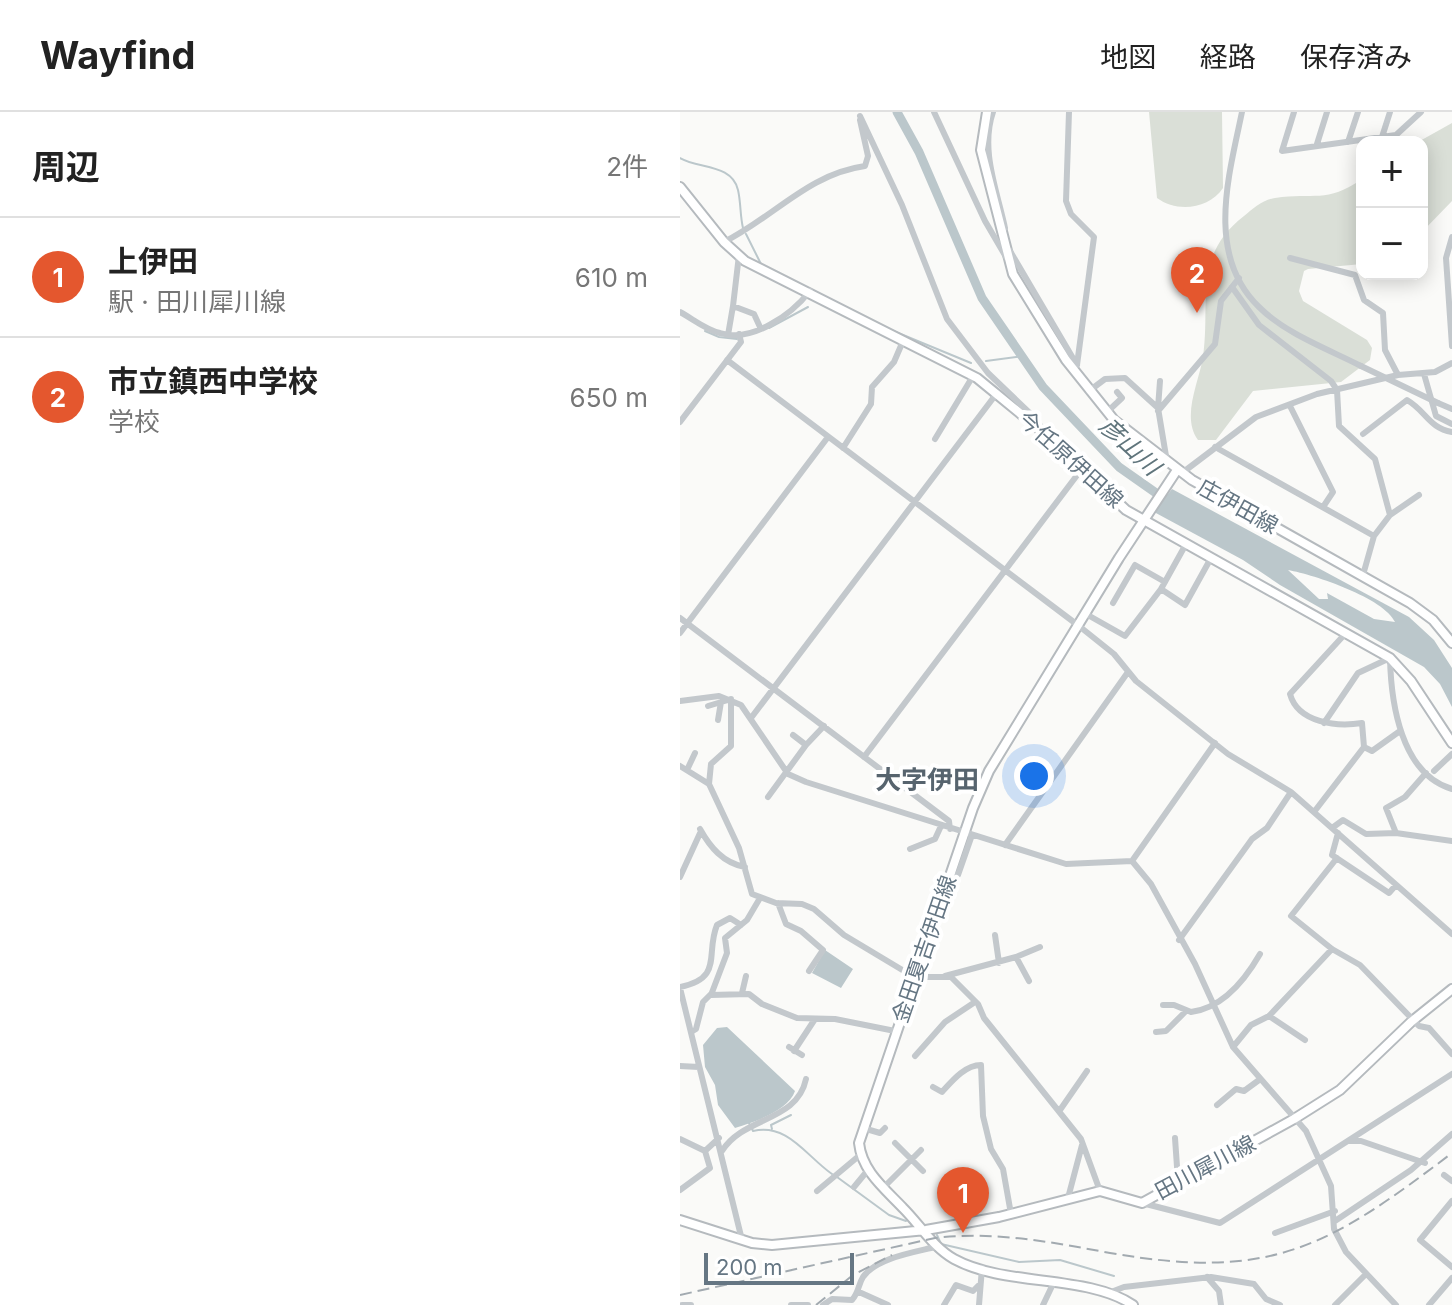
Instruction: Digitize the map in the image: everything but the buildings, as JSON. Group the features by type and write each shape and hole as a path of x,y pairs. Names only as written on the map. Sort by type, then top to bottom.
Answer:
{"main road":[{"name":"庄伊田線","path":"990,112 981,150 1006,257 1041,325 1107,412 1178,472 1363,575 1433,620 1451,640"},
{"name":"今任原伊田線","path":"680,187 724,242 762,272 810,291 973,376 1038,428 1115,502 1390,658 1411,681 1452,743"},
{"name":"金田夏吉伊田線","path":"860,1155 863,1128 895,1031 989,771 1144,520 1178,472"},
{"name":"田川犀川線","path":"680,1220 742,1240 772,1245 926,1230 1011,1214 1100,1191 1142,1203 1340,1090 1414,1020 1452,989"},
{"path":"860,1155 883,1188 926,1230 935,1247 958,1261 1053,1284 1111,1292 1133,1305"}],"street":[{"path":"934,112 985,221 1006,257"},
{"path":"990,112 987,152 1011,253 1076,369"},
{"path":"1060,112 1069,113 1066,201 1071,214 1094,237 1076,369"},
{"path":"1242,112 1227,185 1224,224 1239,278 1259,308 1280,323 1361,366 1438,403 1449,408 1452,399"},
{"path":"1294,112 1282,151 1356,141"},
{"path":"1317,144 1327,112"},
{"path":"1348,142 1358,112"},
{"path":"1382,136 1390,112"},
{"path":"1389,136 1396,135 1421,112"},
{"path":"724,242 767,219 804,187 846,168 865,166 868,156 860,114"},
{"path":"860,114 902,205 947,319 962,343 1036,419 1038,428"},
{"path":"1452,237 1446,258 1452,346"},
{"path":"728,335 739,255"},
{"path":"1290,258 1355,275 1364,300 1383,313 1385,350 1398,375"},
{"path":"1158,409 1215,344 1221,301 1239,278"},
{"path":"1232,287 1259,325 1316,366 1337,390 1339,426 1375,459 1390,515"},
{"path":"680,422 727,360 740,337 788,315 810,291"},
{"path":"733,306 754,314 760,327"},
{"path":"680,312 718,333 740,337"},
{"path":"843,448 871,404 872,387 894,362 903,341"},
{"path":"727,360 1079,626 1114,654 1128,672 1215,743 1291,792 1452,934"},
{"path":"1178,472 1256,417 1317,394 1398,375 1424,374 1452,363"},
{"path":"1424,374 1434,413 1452,424"},
{"path":"935,439 973,376"},
{"path":"1089,391 1105,379 1125,378 1158,409"},
{"path":"1160,381 1158,409 1167,462"},
{"path":"1107,412 1122,398 1117,392"},
{"path":"751,718 997,393"},
{"path":"1363,434 1407,400 1419,407 1430,424 1452,432"},
{"path":"1290,406 1333,492 1323,507"},
{"path":"680,633 828,437"},
{"path":"1215,447 1374,536"},
{"path":"864,757 1081,470"},
{"path":"1363,575 1374,536 1390,515 1419,495"},
{"path":"1086,614 1125,636 1163,586 1186,544"},
{"path":"1113,603 1135,565 1185,605 1211,558"},
{"path":"680,618 949,821 950,829"},
{"path":"1314,812 1364,747 1362,723 1336,727 1324,723 1302,710 1290,694 1345,634"},
{"path":"1324,723 1358,673 1390,658 1400,731 1426,773 1435,782 1452,789"},
{"path":"1005,845 1128,672"},
{"path":"680,701 719,696 731,699 751,718 785,770 806,782 1066,864 1132,861"},
{"path":"708,706 731,699"},
{"path":"731,699 731,746 711,764 709,784 745,867 749,889 760,898 778,903 802,904 814,909 844,935 914,977 945,976 999,963 1040,947"},
{"path":"718,720 721,702"},
{"path":"768,797 785,770 824,726"},
{"path":"1364,747 1372,751 1400,731"},
{"path":"793,735 806,745"},
{"path":"1132,861 1215,743"},
{"path":"695,753 683,768 709,784"},
{"path":"1434,771 1452,754"},
{"path":"1396,833 1386,808 1405,797 1426,773"},
{"path":"1179,940 1252,839 1267,828 1291,792"},
{"path":"1396,885 1389,893 1337,858 1332,851 1335,830 1341,820 1366,834 1396,833 1452,841"},
{"path":"910,849 935,839 941,826"},
{"path":"680,877 700,830 711,848 733,865 745,867"},
{"path":"1337,858 1291,916 1332,949 1360,965 1414,1020 1429,1028 1452,1054"},
{"path":"1132,861 1151,884 1179,940 1195,964 1233,1047 1306,1131 1331,1186 1334,1229 1346,1252 1392,1304"},
{"path":"691,1032 696,1029 703,1002 711,994 727,953 725,938 741,925 760,898"},
{"path":"778,903 786,924 801,931 823,950 809,971"},
{"path":"741,925 730,918 717,925 709,972 695,984 680,987 742,1240"},
{"path":"995,935 999,963"},
{"path":"1233,1047 1251,1025 1269,1016 1332,949"},
{"path":"1163,1005 1174,1005 1185,1012 1197,1012 1212,1005 1237,987 1260,954"},
{"path":"1016,957 1029,981"},
{"path":"742,993 746,976"},
{"path":"945,976 975,1002 1081,1139 1100,1191"},
{"path":"711,994 742,993 797,1018 835,1019 895,1031"},
{"path":"915,1056 945,1022 975,1002"},
{"path":"1156,1032 1166,1031 1185,1012"},
{"path":"1269,1016 1305,1040"},
{"path":"802,1055 792,1049 815,1019"},
{"path":"933,1087 942,1092 957,1076 975,1065 981,1065 983,1116 991,1149 1003,1169 1011,1214"},
{"path":"680,1066 699,1067"},
{"path":"1060,1110 1087,1071"},
{"path":"1142,1203 1185,1217 1220,1223 1452,1074"},
{"path":"722,1151 736,1133 796,1100 806,1079"},
{"path":"1217,1105 1236,1089 1244,1091 1259,1080"},
{"path":"863,1128 880,1133 885,1128"},
{"path":"1335,1221 1423,1161 1452,1134"},
{"path":"705,1151 719,1138"},
{"path":"1175,1138 1178,1181"},
{"path":"680,1139 705,1151 710,1168 680,1190"},
{"path":"1348,1141 1361,1141 1423,1161"},
{"path":"895,1143 923,1171"},
{"path":"1068,1198 1082,1145"},
{"path":"883,1188 921,1150"},
{"path":"818,1179 821,1189 860,1155"},
{"path":"854,1187 868,1170"},
{"path":"1444,1175 1452,1181"},
{"path":"1452,1201 1420,1240 1452,1267"},
{"path":"1275,1233 1335,1211"},
{"path":"861,1305 863,1276 879,1265 935,1247"},
{"path":"979,1305 978,1286 982,1268"},
{"path":"1339,1304 1366,1274"},
{"path":"1207,1277 1219,1291 1222,1305"},
{"path":"1111,1292 1124,1287 1207,1277 1254,1284 1266,1299 1280,1305"},
{"path":"1429,1305 1452,1278"},
{"path":"1043,1305 1053,1284"},
{"path":"944,1305 956,1285 973,1291 978,1286"},
{"path":"823,1305 832,1299 852,1300 860,1293"},
{"path":"860,1293 888,1305"},
{"path":"682,1305 691,1305"},
{"path":"791,1305 808,1305"}],"shaded area":[{"path":"1149,112 1222,112 1223,188 1210,201 1183,207 1157,198"},
{"path":"1452,123 1452,201 1428,226 1428,208 1428,136"},
{"path":"1356,183 1356,265 1308,269 1304,271 1299,291 1303,301 1367,340 1372,348 1370,360 1341,382 1253,391 1216,440 1198,440 1193,431 1191,410 1203,357 1207,281 1217,247 1228,231 1266,201 1288,196 1320,196"},
{"path":"1172,489 1409,617 1434,640 1452,668 1452,707 1440,684 1424,667 1280,585 1243,560 1154,512","holes":["1288,570 1363,596 1377,604 1395,622 1374,619 1327,593 1328,599 1319,599"]},
{"path":"825,950 853,969 841,988 812,973"},
{"path":"727,1027 795,1091 778,1110 735,1128 718,1105 715,1085 705,1067 703,1045 717,1028"}],"waterway":[{"name":"彦山川","path":"897,112 919,152 982,298 1043,387 1119,467 1166,500"},
{"path":"680,158 722,171 735,182 743,228"},
{"path":"746,234 761,264"},
{"path":"784,276 857,313"},
{"path":"769,328 808,307"},
{"path":"891,330 971,363"},
{"path":"705,331 719,337 737,339"},
{"path":"986,361 1024,356"},
{"path":"772,1129 771,1125 791,1115"},
{"path":"749,1123 753,1131 765,1130 787,1136 832,1174"},
{"path":"837,1177 889,1215 906,1221"},
{"path":"937,1235 941,1244 1019,1262 1060,1260 1114,1276"}],"railway":[{"path":"680,1295 935,1238 957,1236 1023,1239 1166,1261 1214,1263 1256,1259 1294,1249 1331,1234 1368,1213 1452,1153"},
{"path":"816,1305 853,1275 892,1255"}],"place":[{"name":"市立鎮西中学校","path":"1197,313"},
{"name":"上伊田","path":"963,1233"}],"district":[{"name":"大字伊田","path":"927,779"}]}
